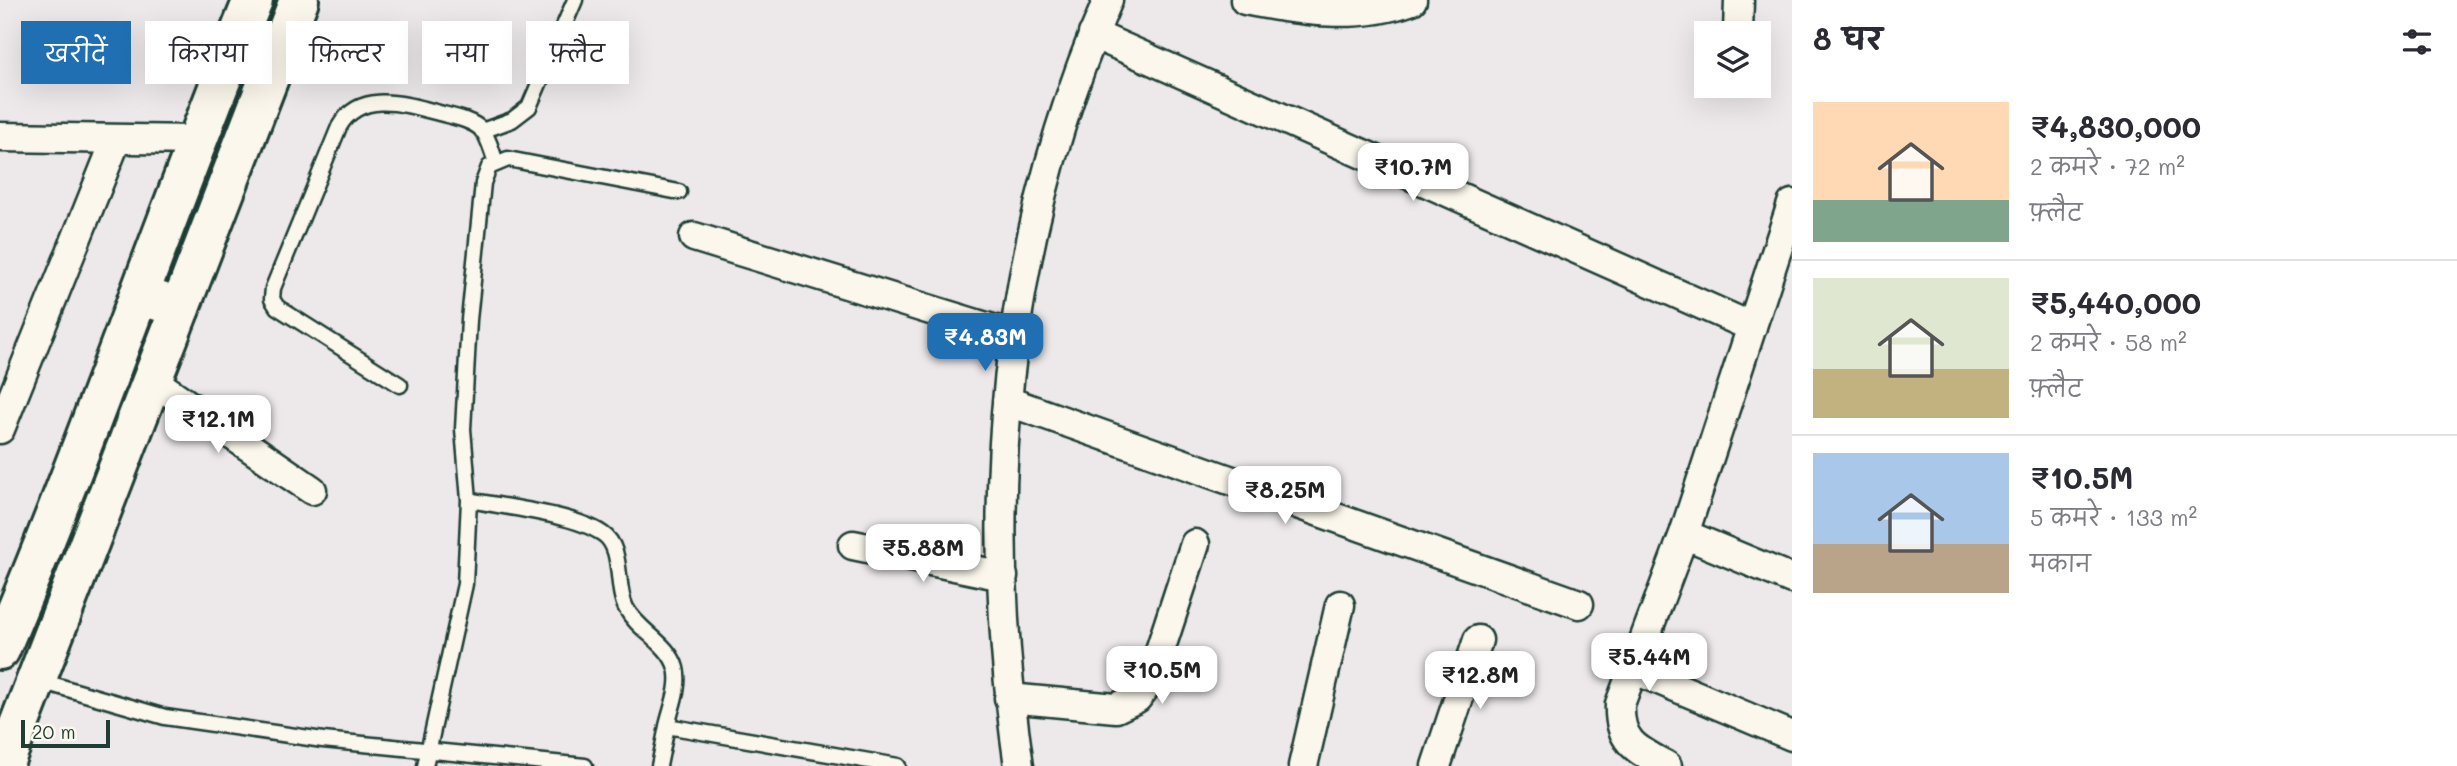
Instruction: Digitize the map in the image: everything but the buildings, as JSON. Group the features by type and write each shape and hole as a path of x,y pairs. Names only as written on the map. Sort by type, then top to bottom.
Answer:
{"main road":[{"path":"0,650 63,501 196,140 253,0"},
{"path":"3,766 299,0"},
{"path":"139,295 180,308"}],"street":[{"path":"1019,766 1003,631 1007,401 1012,335 1038,201 1054,144 1093,34 1108,0"},
{"path":"1245,0 1308,12 1368,10 1412,0"},
{"path":"1738,21 1739,0"},
{"path":"1093,34 1752,327"},
{"path":"0,137 196,140"},
{"path":"0,429 116,140"},
{"path":"1667,766 1639,750 1625,737 1619,721 1620,704 1631,668 1684,534 1792,204"},
{"path":"694,237 1012,335"},
{"path":"152,380 312,491"},
{"path":"1007,401 1579,604"},
{"path":"1684,534 1792,579"},
{"path":"1009,698 1116,708 1137,698 1150,681 1195,544"},
{"path":"853,545 1003,576"},
{"path":"1303,766 1340,605"},
{"path":"1436,766 1478,640"},
{"path":"1631,668 1792,736"}],"lane":[{"path":"482,131 512,120 529,107 575,0"},
{"path":"401,384 277,307 272,299 273,288 339,127 354,110 381,102 399,102 464,120 482,131 496,162"},
{"path":"425,766 465,584 469,500 463,429 469,320 484,183 489,167 508,159 679,192"},
{"path":"469,500 548,515 604,535 613,545 622,600 627,611 672,657 677,685 659,766"},
{"path":"36,679 165,717 323,740 585,766"},
{"path":"667,726 898,766"}]}
